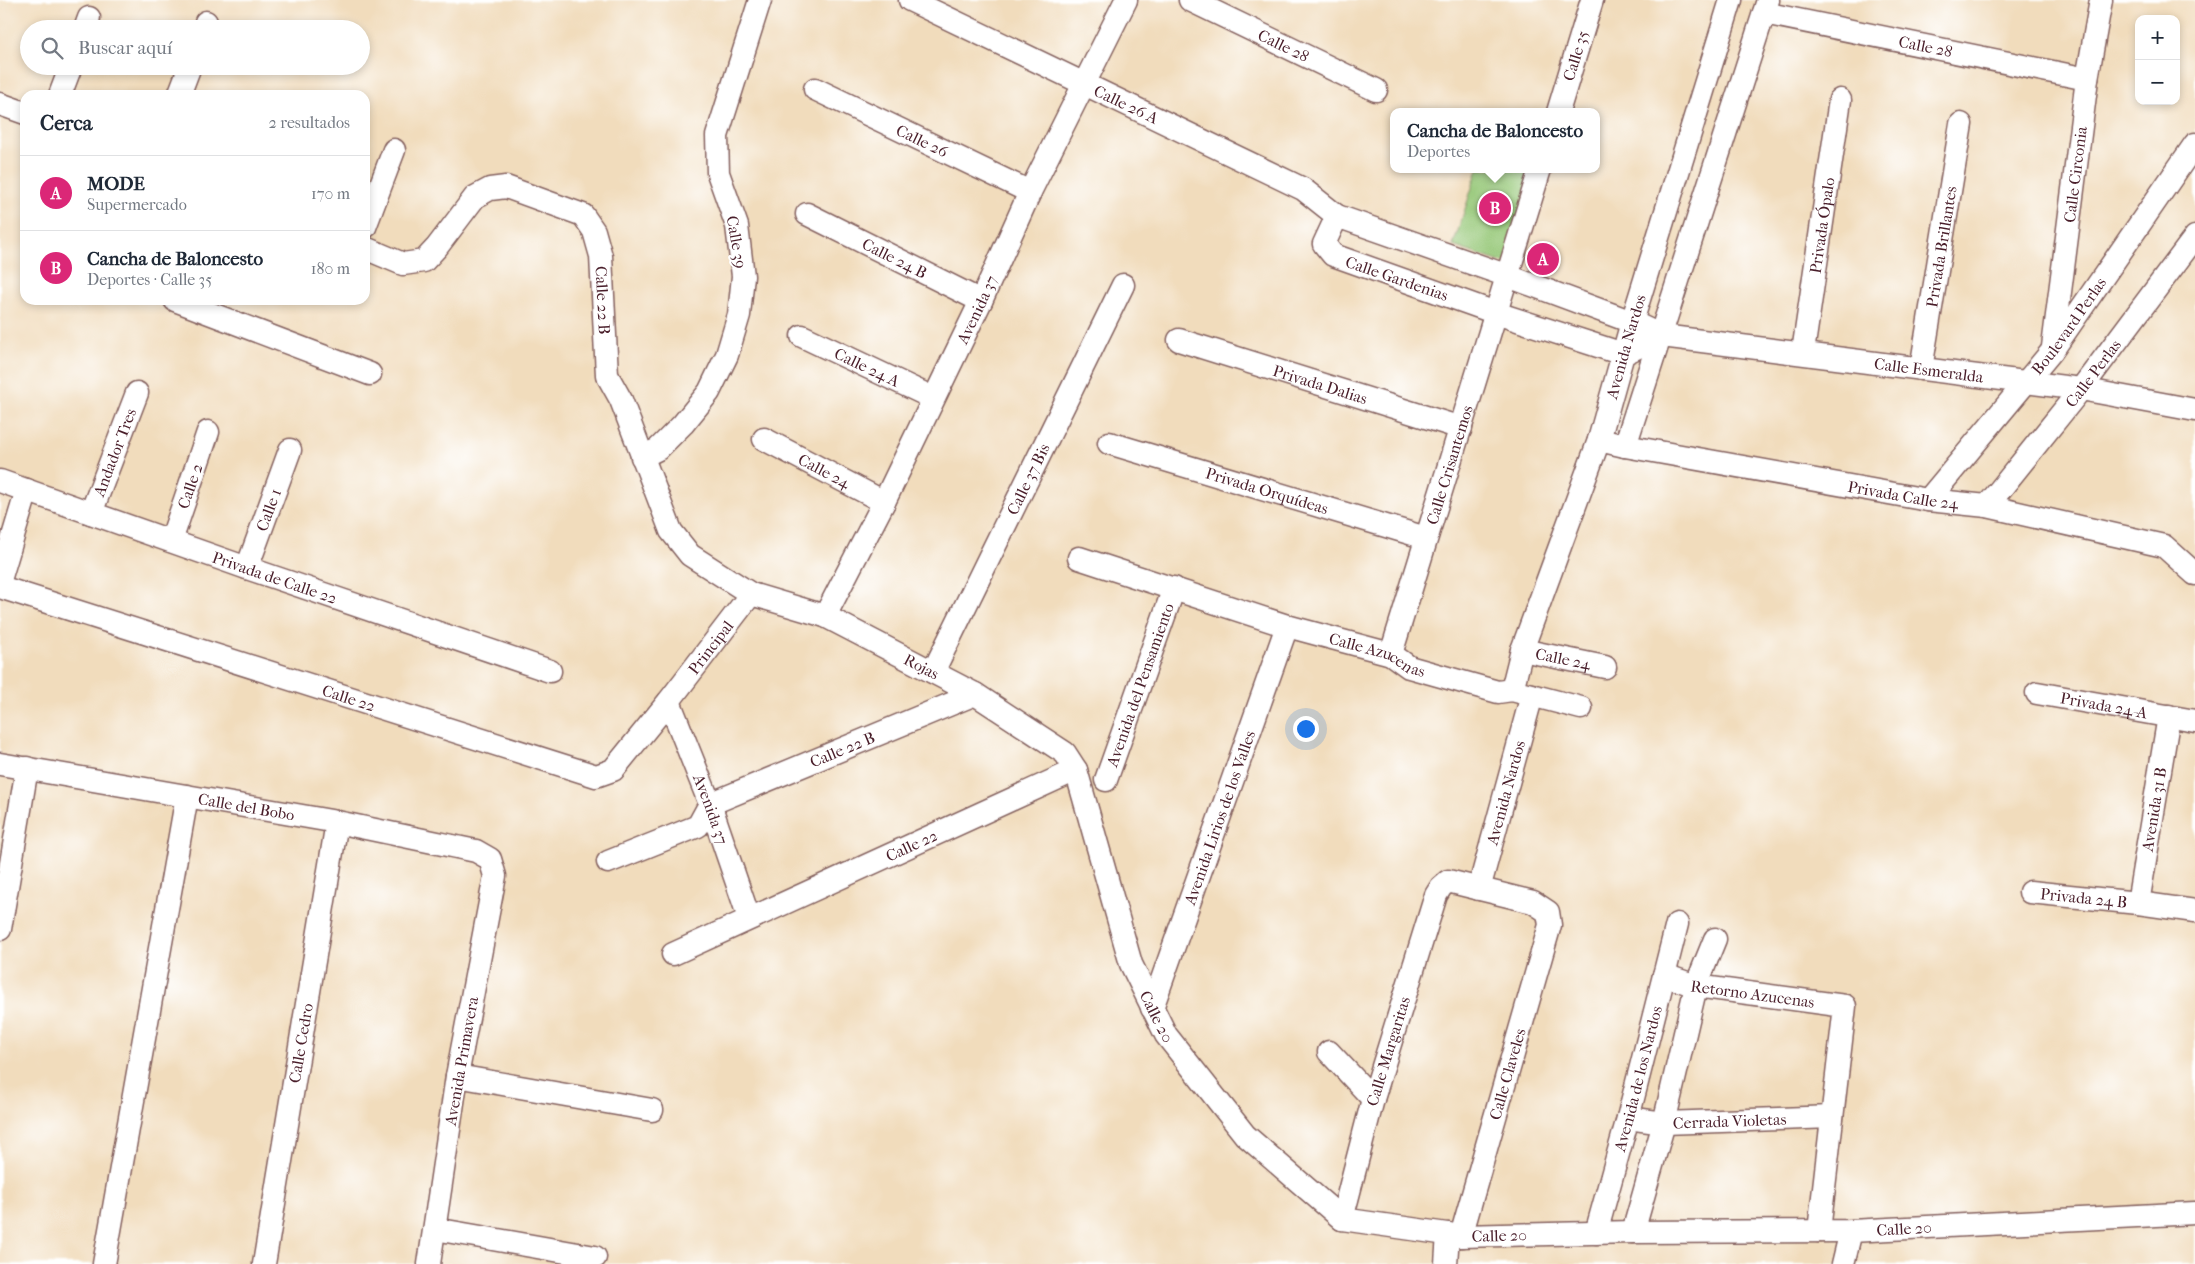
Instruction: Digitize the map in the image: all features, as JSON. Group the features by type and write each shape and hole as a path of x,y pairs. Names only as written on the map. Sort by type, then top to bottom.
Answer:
{"street":[{"name":"Calle 39","path":"642,457 658,449 684,424 709,392 727,355 739,315 743,276 737,226 718,173 717,136 760,0"},
{"name":"Calle 26 A","path":"910,0 1302,189 1336,216"},
{"name":"Avenida 37","path":"825,616 884,502 981,301 1030,192 1126,0"},
{"name":"Calle 28","path":"1190,0 1376,90"},
{"name":"Calle 35","path":"1559,108 1592,0"},
{"name":"Avenida Nardos","path":"1479,889 1522,692 1522,650 1598,440 1632,322 1731,0"},
{"name":"Calle Circonia","path":"2052,351 2087,79 2101,0"},
{"name":"Calle 28","path":"1766,6 2087,79"},
{"name":"Avenida Nardos","path":"1625,446 1662,336 1766,6"},
{"path":"62,90 68,75"},
{"path":"181,90 187,75"},
{"name":"Calle 26","path":"815,89 1030,192"},
{"name":"Privada Ópalo","path":"1803,352 1840,100"},
{"path":"0,104 20,111"},
{"name":"Privada Brillantes","path":"1921,369 1961,124"},
{"name":"Boulevard Perlas","path":"1928,500 2052,351 2195,144"},
{"path":"370,214 394,150"},
{"path":"1508,276 1539,173"},
{"name":"Calle 22 B","path":"370,250 403,264 424,261 475,197 490,189 506,187 583,215 594,231 601,256 607,375 621,400 671,531 690,555 751,594"},
{"name":"Calle 24 B","path":"807,214 981,301"},
{"path":"1336,216 1508,276 1632,322 1662,336"},
{"name":"Calle Gardenias","path":"1336,216 1324,244 1333,255 1496,313 1623,354"},
{"name":"Calle Perlas","path":"1987,506 2081,389 2195,237"},
{"name":"Calle Crisantemos","path":"1391,654 1508,276"},
{"name":"Calle 37 Bis","path":"934,672 1123,285"},
{"path":"188,305 370,374"},
{"name":"Calle 24 A","path":"802,336 933,398"},
{"path":"1623,354 1662,336"},
{"name":"Calle Esmeralda","path":"1662,336 1803,352 2081,389 2195,410"},
{"name":"Privada Dalias","path":"1179,340 1461,428"},
{"name":"Andador Tres","path":"91,513 137,393"},
{"name":"Calle 2","path":"171,542 208,432"},
{"name":"Calle 24","path":"764,440 884,502"},
{"name":"Privada Calle 24","path":"1598,440 1928,500 1987,506 2164,546 2195,574"},
{"name":"Privada Orquídeas","path":"1109,443 1426,538"},
{"name":"Calle 1","path":"247,568 290,450"},
{"name":"Privada de Calle 22","path":"0,481 171,542 550,671"},
{"path":"0,580 27,490"},
{"name":"Calle Azucenas","path":"1080,558 1287,626 1391,654 1409,667 1498,692 1522,692 1581,708"},
{"name":"Calle 22","path":"0,587 596,776 613,770 669,702"},
{"name":"Avenida del Pensamiento","path":"1106,780 1174,588"},
{"name":"Rojas","path":"751,594 825,616 975,694 1065,753 1076,770"},
{"name":"Principal","path":"669,702 751,594"},
{"name":"Avenida Lirios de los Valles","path":"1152,1008 1287,626"},
{"name":"Calle 24","path":"1522,650 1605,667"},
{"name":"Privada 24-A","path":"2037,693 2169,716"},
{"name":"Calle 22 B","path":"710,804 975,694"},
{"name":"Avenida 37","path":"669,702 710,804 749,918"},
{"path":"2169,716 2195,721"},
{"name":"Avenida 31 B","path":"2138,903 2169,716"},
{"name":"Calle del Bobo","path":"0,764 337,822 476,851 490,859"},
{"path":"0,929 28,768"},
{"name":"Calle 22","path":"749,918 1076,770"},
{"name":"Calle 20","path":"1076,770 1130,964 1166,1035 1245,1135 1342,1219 1454,1235 1851,1231 2195,1213"},
{"path":"104,1264 187,796"},
{"path":"608,862 698,826 710,804"},
{"name":"Calle Cedro","path":"264,1264 337,822"},
{"name":"Avenida Primavera","path":"429,1264 456,1076 495,876 490,859"},
{"name":"Calle Margaritas","path":"1342,1219 1372,1100 1440,887 1448,881 1479,889"},
{"name":"Calle Claveles","path":"1446,1264 1550,925 1548,912 1533,902 1479,889"},
{"name":"Privada 24 B","path":"2030,892 2138,903"},
{"path":"2138,903 2195,911"},
{"path":"673,954 749,918"},
{"name":"Avenida de los Nardos","path":"1596,1233 1628,1118 1677,924"},
{"path":"1633,1232 1664,1123 1696,986 1715,939"},
{"name":"Retorno Azucenas","path":"1664,975 1696,986 1845,1006 1832,1117"},
{"path":"1329,1052 1372,1100"},
{"path":"456,1076 652,1110"},
{"path":"1819,1231 1832,1117"},
{"name":"Cerrada Violetas","path":"1628,1118 1664,1123 1832,1117"},
{"path":"435,1229 595,1257"},
{"path":"1843,1264 1851,1231"}],"green space":[{"path":"1477,173 1534,173 1506,264 1453,246"}],"building":[{"path":"1540,244 1556,249 1547,275 1531,270"}],"place":[{"name":"Cancha de Baloncesto","path":"1495,208"},
{"name":"MODE","path":"1543,259"}]}
